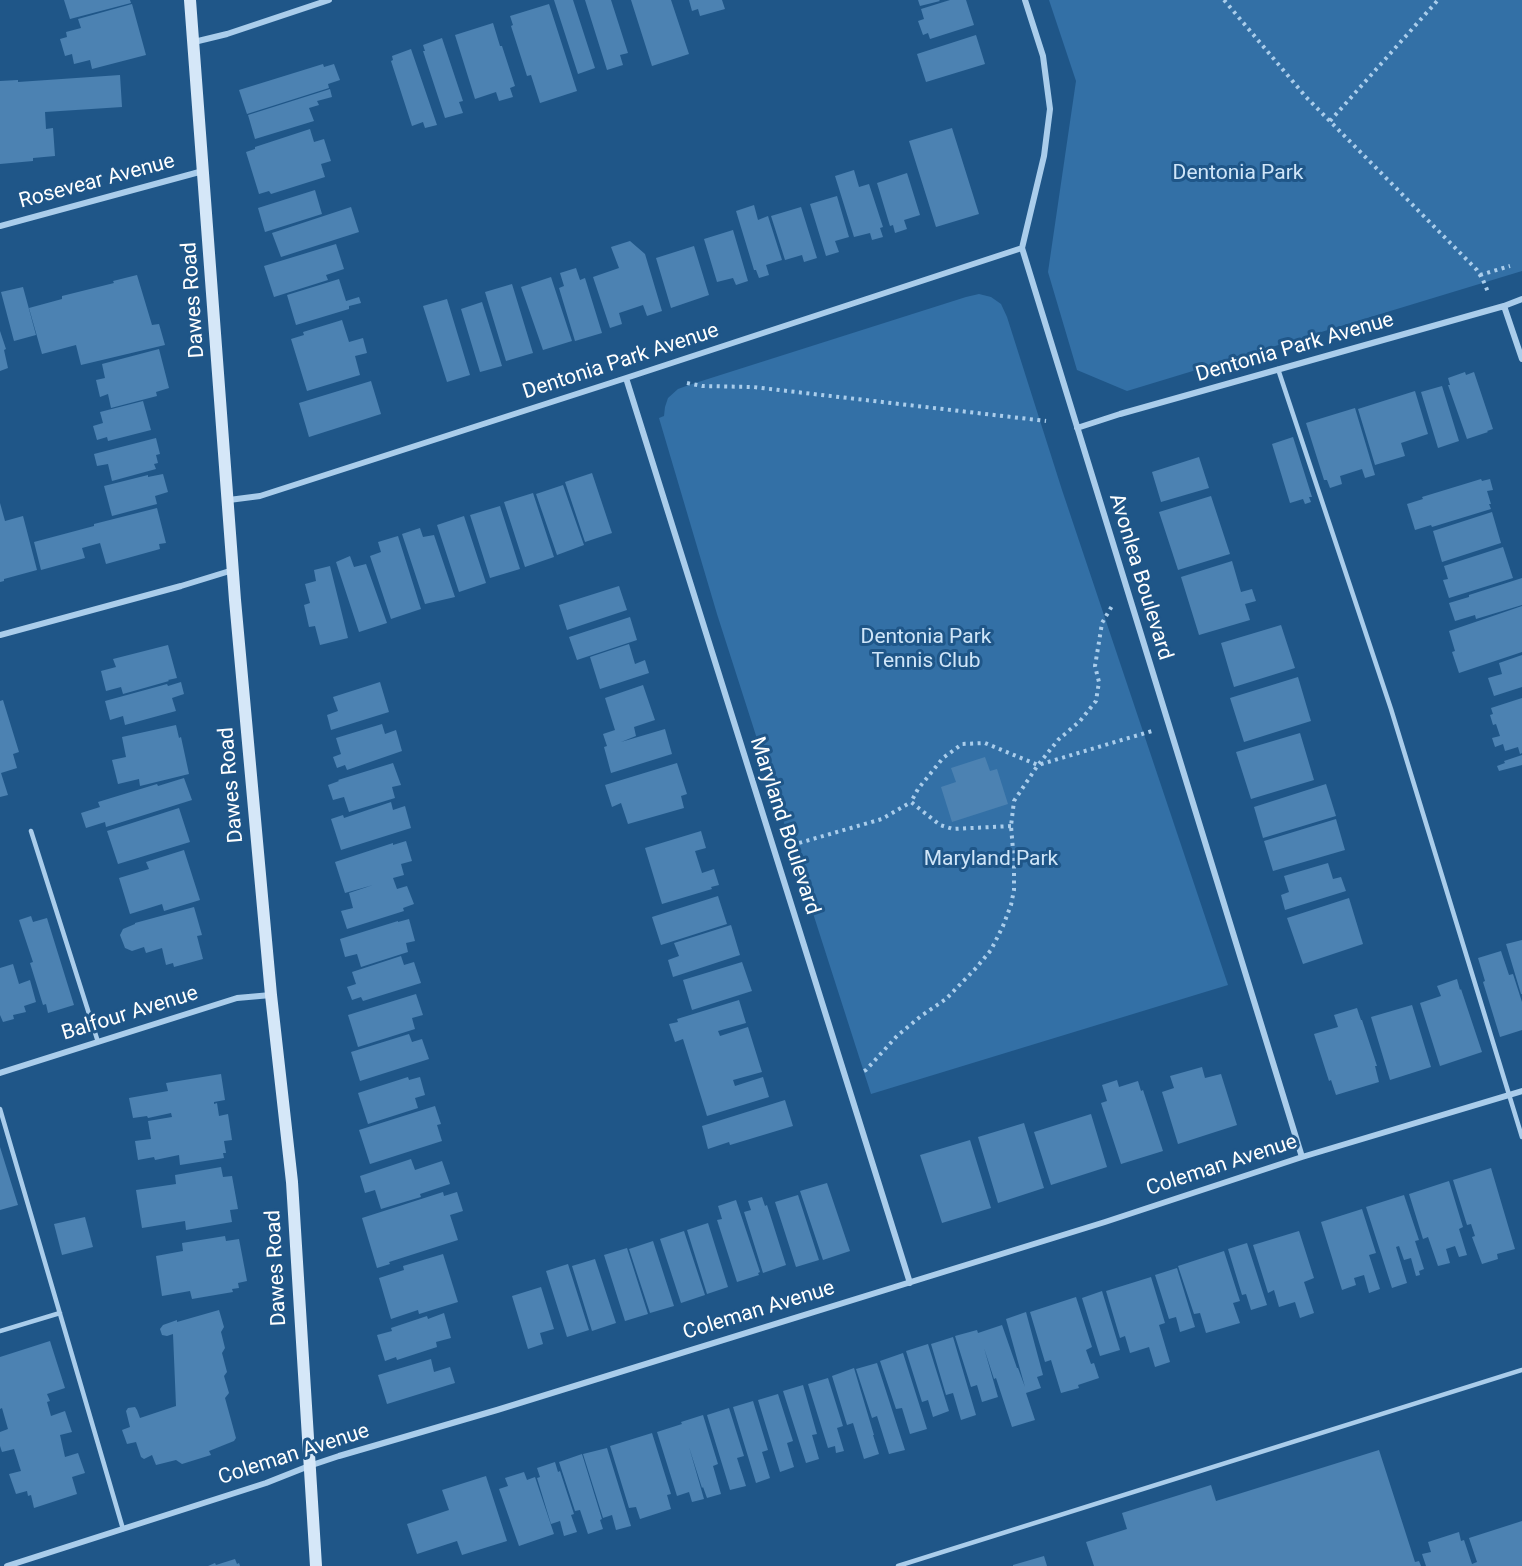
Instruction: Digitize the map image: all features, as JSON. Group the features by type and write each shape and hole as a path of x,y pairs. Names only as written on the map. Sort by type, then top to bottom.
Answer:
{"street":[{"name":"Dawes Road","path":"190,0 233,570 271,994 292,1182 316,1566"},
{"path":"194,42 226,34 329,0"},
{"path":"1022,248 1044,156 1050,109 1043,56 1025,0"},
{"name":"Rosevear Avenue","path":"0,226 203,171"},
{"name":"Dentonia Park Avenue","path":"229,500 260,495 1022,248"},
{"name":"Avonlea Boulevard","path":"1022,248 1302,1157"},
{"name":"Dentonia Park Avenue","path":"1077,429 1120,414 1522,299"},
{"path":"1504,306 1522,359"},
{"name":"Maryland Boulevard","path":"626,378 910,1282"},
{"path":"0,635 233,570"},
{"name":"Balfour Avenue","path":"0,1072 237,998 271,994"},
{"name":"Coleman Avenue","path":"7,1566 266,1483 309,1466 497,1410 1117,1218 1302,1157 1522,1091"}],"lane":[{"path":"1278,369 1391,709 1522,1137"},
{"path":"31,831 98,1042"},
{"path":"0,1109 123,1529"},
{"path":"0,1331 60,1313"},
{"path":"898,1566 1522,1370"}],"path":[{"path":"1224,0 1306,97 1463,255 1480,275 1493,309"},
{"path":"1330,121 1438,0"},
{"path":"1480,275 1510,266"},
{"path":"687,383 702,386 753,387 1046,421"},
{"path":"846,1076 866,1071 897,1036 946,999 992,950 1003,927 1014,890 1011,826 1014,801 1058,740 1080,721 1096,701 1099,682 1095,666 1102,623 1113,605 1129,598"},
{"path":"774,850 882,819 911,802 918,789 943,758 962,744 985,743 1038,765 1169,726"},
{"path":"911,802 940,825 953,829 1011,826"}],"green space":[{"name":"Dentonia Park","path":"1049,0 1522,0 1522,271 1127,391 1077,370 1048,272 1076,81"},
{"name":"Maryland Park","path":"979,294 991,297 1001,304 1007,317 1062,490 1228,985 871,1094 717,614 659,418 664,416 668,398 678,389"}],"building":[{"path":"64,0 130,0 131,3 70,19"},
{"path":"554,0 573,0 595,68 578,74"},
{"path":"585,0 611,0 628,53 620,55 623,65 607,70"},
{"path":"631,0 671,0 689,54 652,66"},
{"path":"689,0 722,0 725,9 700,16 698,9 692,11"},
{"path":"918,0 939,0 940,1 920,6"},
{"path":"950,0 966,0 974,25 930,39 928,33 923,35 918,21 924,19 921,9"},
{"path":"132,4 146,55 92,69 90,60 74,64 72,54 65,56 60,39 67,37 66,32 81,28 78,19"},
{"path":"549,4 577,91 540,103 531,75 527,76 510,16"},
{"path":"493,23 515,86 510,88 513,97 499,101 496,92 475,99 455,35"},
{"path":"976,35 985,64 926,82 917,54"},
{"path":"442,38 463,101 459,102 463,113 445,118 423,51 425,51 423,45"},
{"path":"411,49 437,125 425,128 423,122 412,126 391,61 392,56"},
{"path":"323,64 324,67 334,64 340,80 328,84 329,88 247,114 239,90"},
{"path":"120,75 122,107 45,112 46,129 53,128 55,156 0,164 0,81 18,80 18,82"},
{"path":"330,89 332,97 317,101 319,105 309,108 314,121 255,139 248,115"},
{"path":"952,128 979,214 936,227 909,141"},
{"path":"310,129 314,142 324,139 331,161 321,164 325,177 271,194 269,191 259,194 246,152"},
{"path":"854,170 859,187 869,184 883,227 880,228 883,237 872,240 870,233 854,237 835,176"},
{"path":"907,173 920,215 904,220 907,229 895,233 893,225 890,226 877,183"},
{"path":"315,190 322,214 265,232 258,208"},
{"path":"837,196 849,237 835,241 839,252 826,256 810,204"},
{"path":"754,205 758,220 768,216 782,260 766,265 769,275 759,278 754,270 736,211"},
{"path":"351,207 359,232 281,257 272,233"},
{"path":"801,207 817,258 804,262 802,255 785,260 771,216"},
{"path":"733,230 748,281 736,285 733,278 717,282 704,239"},
{"path":"630,241 645,254 662,311 647,316 643,305 619,313 622,324 610,328 593,277 619,268 611,247"},
{"path":"336,244 344,269 326,275 328,280 274,297 264,266"},
{"path":"694,246 709,295 671,308 656,258"},
{"path":"576,268 580,280 585,278 602,333 575,341 559,288 564,286 560,273"},
{"path":"137,275 152,325 159,324 165,345 81,365 76,345 42,354 29,308 62,299 62,296"},
{"path":"551,277 572,341 543,350 521,287"},
{"path":"339,279 346,301 359,297 361,303 349,306 349,309 296,325 287,295"},
{"path":"512,284 533,353 506,361 485,292"},
{"path":"23,287 36,335 14,341 1,292"},
{"path":"447,299 470,375 447,382 423,306"},
{"path":"482,302 502,366 480,372 461,309"},
{"path":"342,320 349,342 363,338 367,353 355,356 360,375 307,391 291,339 304,335 303,332"},
{"path":"0,331 6,349 4,350 8,368 0,371"},
{"path":"159,349 169,388 156,392 157,396 111,408 108,394 100,397 96,380 105,378 102,364"},
{"path":"1465,372 1466,375 1474,372 1493,429 1467,439 1448,385 1450,385 1448,378"},
{"path":"371,381 381,414 309,437 299,403"},
{"path":"1442,386 1459,441 1438,448 1421,392"},
{"path":"1415,391 1428,434 1401,443 1405,456 1375,465 1358,409"},
{"path":"143,401 151,430 108,441 107,437 97,440 93,426 103,423 100,412"},
{"path":"1355,408 1375,475 1365,478 1362,469 1340,476 1342,484 1330,488 1327,480 1324,480 1306,423"},
{"path":"1293,437 1312,497 1309,497 1311,502 1305,504 1303,499 1290,503 1272,444"},
{"path":"156,438 160,454 156,455 158,463 154,464 156,469 112,481 108,464 97,466 94,454"},
{"path":"1199,457 1209,488 1161,502 1152,472"},
{"path":"592,473 612,533 585,542 565,482"},
{"path":"163,474 168,492 155,496 157,504 112,516 104,486 148,475 148,477"},
{"path":"1481,479 1482,481 1490,479 1493,490 1487,491 1491,509 1415,530 1407,504 1423,499 1422,497"},
{"path":"563,485 584,545 557,555 536,494"},
{"path":"533,493 554,557 525,567 504,502"},
{"path":"1211,496 1230,554 1178,570 1159,512"},
{"path":"0,503 5,521 23,516 37,570 0,582"},
{"path":"500,506 520,569 490,578 470,515"},
{"path":"157,508 166,543 159,544 160,549 106,564 100,543 82,548 85,558 41,570 34,542"},
{"path":"1492,512 1501,543 1442,562 1433,531"},
{"path":"464,516 486,583 459,592 437,525"},
{"path":"420,528 423,537 434,535 455,597 425,604 402,534"},
{"path":"398,536 421,609 391,619 370,556 381,552 378,542"},
{"path":"1503,547 1513,578 1449,598 1443,580 1448,579 1444,566"},
{"path":"350,556 354,567 366,564 387,623 359,632 336,562"},
{"path":"1232,561 1241,592 1252,589 1256,601 1245,604 1250,620 1199,635 1181,577"},
{"path":"330,566 348,638 320,645 315,626 309,627 304,605 310,603 305,584 316,581 314,570"},
{"path":"1522,578 1522,605 1476,619 1475,615 1455,621 1449,603"},
{"path":"619,586 627,610 567,630 559,605"},
{"path":"1522,606 1522,652 1459,673 1452,652 1455,651 1449,631"},
{"path":"630,617 637,640 577,660 569,637"},
{"path":"1281,625 1295,668 1234,687 1221,643"},
{"path":"629,644 635,664 645,660 649,673 600,689 590,657"},
{"path":"168,645 177,678 123,694 121,687 106,691 101,671 116,667 113,659"},
{"path":"1522,655 1522,687 1494,696 1488,678 1502,674 1499,663"},
{"path":"1298,677 1311,721 1244,742 1230,698"},
{"path":"181,682 184,694 172,698 176,711 125,725 123,716 110,720 105,701"},
{"path":"380,682 389,712 331,730 327,715 338,711 333,697"},
{"path":"643,685 655,720 634,727 636,736 621,742 665,729 672,754 611,773 603,734 615,730 605,698"},
{"path":"1522,698 1522,753 1520,754 1518,747 1505,751 1503,744 1495,747 1492,738 1500,736 1490,715 1493,714 1491,708"},
{"path":"3,700 19,752 13,754 17,768 1,773 8,795 0,797 0,701"},
{"path":"382,724 385,734 396,730 402,751 347,770 345,765 337,768 333,757 341,754 336,738"},
{"path":"176,725 189,774 140,786 139,779 118,784 112,760 126,757 122,737"},
{"path":"1300,733 1314,780 1251,799 1236,752"},
{"path":"1522,755 1522,765 1499,771 1497,766 1505,763 1504,761"},
{"path":"985,757 990,771 997,769 1008,804 952,822 941,787 956,782 951,768"},
{"path":"393,763 401,785 392,787 395,798 349,812 344,797 333,800 328,785"},
{"path":"677,763 687,794 681,796 684,808 628,824 621,803 612,807 605,785"},
{"path":"184,778 192,800 106,827 105,822 86,828 81,813 100,807 98,802"},
{"path":"1326,784 1336,816 1263,838 1254,807"},
{"path":"391,802 393,810 405,806 411,828 341,850 331,819 343,815 344,818"},
{"path":"179,808 190,842 118,864 107,831"},
{"path":"1336,819 1345,850 1273,871 1264,841"},
{"path":"701,831 706,848 695,851 702,873 714,869 719,885 662,904 645,848"},
{"path":"406,841 412,861 401,864 404,875 393,878 397,889 407,886 414,904 403,908 404,911 347,929 341,911 353,908 349,893 373,885 345,893 335,862"},
{"path":"184,850 200,900 164,911 162,904 130,914 119,878 149,869 146,862"},
{"path":"1328,863 1333,879 1341,877 1346,891 1285,910 1281,895 1289,892 1284,876"},
{"path":"718,896 727,924 661,945 652,917"},
{"path":"1349,898 1363,944 1303,964 1287,918"},
{"path":"194,907 202,935 197,936 203,959 174,967 173,963 166,965 162,948 146,953 144,947 132,951 125,948 120,935 123,929 135,923"},
{"path":"31,916 33,922 47,918 74,1005 48,1013 46,1004 43,1005 30,963 33,962 19,920"},
{"path":"409,919 415,941 406,943 408,952 361,967 357,954 345,957 340,939"},
{"path":"731,925 740,955 673,977 668,960 679,956 674,943"},
{"path":"1522,940 1522,994 1521,994 1506,944"},
{"path":"1501,951 1509,975 1513,974 1522,1002 1522,1030 1500,1037 1478,958"},
{"path":"401,956 404,965 414,962 421,983 363,1001 361,997 352,1000 347,987 356,984 352,972"},
{"path":"742,962 752,991 692,1010 683,980"},
{"path":"13,964 19,984 30,980 36,1002 24,1006 26,1012 13,1015 14,1019 3,1022 0,1015 0,968"},
{"path":"1457,979 1482,1052 1440,1066 1420,1003 1441,996 1437,986"},
{"path":"416,994 423,1015 412,1018 415,1029 358,1047 348,1015"},
{"path":"739,1000 746,1023 718,1031 720,1036 748,1027 762,1072 733,1080 735,1086 763,1077 769,1097 707,1116 683,1039 675,1042 669,1024 678,1022 677,1019"},
{"path":"1412,1005 1431,1067 1390,1080 1371,1017"},
{"path":"1357,1008 1377,1066 1375,1066 1379,1082 1336,1095 1331,1080 1329,1081 1314,1034 1338,1027 1334,1015"},
{"path":"409,1034 412,1042 422,1039 429,1059 360,1081 351,1052"},
{"path":"1202,1067 1205,1078 1221,1074 1237,1125 1178,1144 1162,1092 1174,1088 1170,1076"},
{"path":"221,1074 225,1100 214,1102 214,1104 217,1103 219,1116 228,1114 232,1140 224,1141 226,1153 223,1153 224,1158 180,1165 179,1155 155,1160 154,1157 138,1160 135,1141 151,1139 148,1121 172,1117 171,1113 148,1118 147,1116 133,1118 129,1098 168,1091 166,1083"},
{"path":"408,1077 409,1080 420,1077 425,1095 415,1098 418,1108 368,1124 358,1093"},
{"path":"1117,1080 1119,1087 1138,1081 1163,1151 1121,1164 1101,1103 1107,1101 1102,1085"},
{"path":"785,1100 793,1126 730,1145 729,1142 708,1149 702,1126"},
{"path":"435,1106 441,1124 437,1125 442,1141 370,1164 359,1130"},
{"path":"1091,1114 1107,1167 1051,1185 1034,1132"},
{"path":"1024,1123 1044,1188 998,1203 978,1137"},
{"path":"970,1140 991,1208 942,1223 920,1155"},
{"path":"0,1147 18,1205 0,1210"},
{"path":"411,1159 415,1170 442,1161 450,1184 420,1194 421,1197 381,1209 375,1190 365,1193 360,1176"},
{"path":"221,1167 223,1177 232,1176 238,1209 230,1210 232,1222 186,1230 185,1221 142,1228 136,1190 176,1184 175,1175"},
{"path":"1491,1168 1515,1249 1497,1254 1498,1259 1482,1264 1472,1237 1475,1236 1471,1224 1467,1225 1453,1180"},
{"path":"1449,1181 1463,1227 1459,1229 1467,1255 1459,1257 1455,1246 1446,1249 1450,1263 1438,1266 1428,1237 1423,1239 1409,1194"},
{"path":"827,1183 850,1251 823,1260 800,1191"},
{"path":"443,1192 444,1196 457,1192 463,1211 450,1215 458,1240 377,1268 362,1218"},
{"path":"798,1195 819,1260 796,1267 775,1202"},
{"path":"1404,1195 1419,1240 1415,1241 1424,1269 1419,1271 1420,1275 1416,1276 1411,1258 1404,1260 1399,1246 1396,1247 1407,1283 1392,1288 1366,1207"},
{"path":"762,1197 765,1206 767,1205 786,1265 763,1273 744,1212 751,1210 748,1201"},
{"path":"736,1200 760,1272 759,1275 737,1282 717,1220 722,1219 718,1206"},
{"path":"1362,1209 1376,1253 1369,1255 1380,1289 1369,1293 1364,1275 1354,1278 1356,1285 1342,1290 1321,1222"},
{"path":"85,1217 93,1247 62,1255 54,1224"},
{"path":"708,1223 728,1287 707,1294 687,1230"},
{"path":"684,1231 705,1295 681,1303 660,1239"},
{"path":"1299,1231 1314,1278 1304,1282 1314,1313 1300,1318 1295,1302 1279,1307 1274,1290 1268,1293 1253,1245"},
{"path":"225,1236 226,1241 239,1239 247,1281 238,1283 239,1288 232,1289 233,1292 192,1299 190,1291 162,1296 156,1256 183,1251 182,1243"},
{"path":"653,1241 674,1306 650,1313 629,1249"},
{"path":"1247,1243 1267,1305 1251,1310 1246,1294 1242,1295 1228,1249"},
{"path":"627,1248 648,1314 625,1321 604,1255"},
{"path":"1224,1251 1240,1301 1233,1303 1240,1323 1206,1333 1200,1313 1194,1314 1178,1266"},
{"path":"443,1254 458,1302 419,1314 418,1310 391,1319 379,1278 404,1270 403,1266"},
{"path":"595,1259 616,1323 592,1331 572,1266"},
{"path":"568,1264 589,1330 567,1337 546,1271"},
{"path":"1177,1268 1195,1327 1180,1332 1176,1317 1169,1319 1155,1275"},
{"path":"1151,1277 1165,1323 1159,1325 1170,1362 1155,1367 1149,1347 1130,1353 1125,1336 1120,1338 1106,1291"},
{"path":"541,1287 554,1329 540,1333 543,1344 528,1349 512,1296"},
{"path":"1102,1291 1120,1350 1100,1356 1082,1298"},
{"path":"1076,1297 1092,1347 1086,1350 1099,1378 1078,1385 1079,1388 1061,1393 1051,1360 1045,1362 1030,1312"},
{"path":"219,1310 224,1327 221,1332 225,1348 222,1353 227,1372 224,1376 229,1393 225,1398 236,1438 234,1441 209,1451 211,1455 182,1464 176,1460 156,1465 152,1455 144,1459 141,1457 136,1442 127,1444 122,1430 130,1427 126,1411 128,1408 135,1407 140,1418 176,1406 173,1334 162,1335 160,1329 163,1325 177,1320 177,1322"},
{"path":"1026,1312 1043,1375 1037,1377 1041,1388 1026,1393 1035,1420 1012,1427 984,1348 998,1397 982,1402 977,1385 971,1387 955,1336 977,1330 978,1333 1002,1325 1025,1387 1006,1319"},
{"path":"444,1313 451,1338 436,1342 437,1347 397,1360 396,1357 385,1361 377,1335 427,1316 428,1319"},
{"path":"953,1337 976,1415 961,1420 953,1393 946,1395 931,1344"},
{"path":"50,1341 65,1388 47,1394 50,1401 47,1402 51,1416 65,1411 72,1432 60,1435 65,1457 78,1453 85,1473 72,1477 77,1494 34,1508 31,1495 28,1496 27,1491 16,1494 9,1474 21,1471 14,1449 2,1452 0,1446 0,1432 8,1429 2,1408 0,1409 0,1357"},
{"path":"928,1344 949,1411 933,1417 928,1400 922,1402 906,1351"},
{"path":"903,1353 927,1429 910,1434 902,1408 896,1409 880,1361"},
{"path":"431,1359 434,1372 450,1367 455,1383 387,1404 378,1375"},
{"path":"877,1363 905,1450 889,1454 877,1416 872,1418 856,1369"},
{"path":"854,1368 879,1454 864,1459 853,1423 847,1425 832,1376"},
{"path":"828,1378 843,1426 837,1428 844,1451 836,1453 835,1446 828,1448 808,1384"},
{"path":"803,1385 817,1434 812,1435 819,1459 806,1463 783,1391"},
{"path":"778,1394 793,1441 787,1443 794,1467 780,1472 758,1400"},
{"path":"753,1401 768,1450 762,1452 770,1478 756,1483 733,1407"},
{"path":"729,1408 744,1456 737,1458 746,1486 730,1490 707,1415"},
{"path":"703,1415 718,1464 713,1466 721,1494 707,1498 689,1447 704,1499 692,1502 689,1492 677,1496 657,1432"},
{"path":"652,1433 671,1494 667,1495 671,1509 640,1519 636,1507 629,1508 610,1446"},
{"path":"607,1448 631,1526 616,1530 612,1515 603,1518 583,1454"},
{"path":"1379,1450 1415,1562 1419,1561 1421,1566 1094,1566 1086,1542 1127,1529 1122,1513 1211,1485 1216,1501"},
{"path":"582,1454 603,1529 588,1534 580,1510 575,1511 559,1462"},
{"path":"555,1462 574,1514 571,1515 577,1532 564,1536 560,1521 551,1524 537,1478 540,1477 537,1468"},
{"path":"524,1472 527,1480 535,1477 554,1534 519,1546 499,1489 508,1486 505,1478"},
{"path":"486,1476 507,1541 462,1555 457,1541 417,1554 407,1524 449,1510 442,1490"},
{"path":"1522,1521 1522,1566 1426,1566 1422,1554 1431,1552 1428,1542 1459,1532 1472,1564 1477,1562 1469,1538"},
{"path":"1044,1556 1047,1566 1013,1566 1013,1565"},
{"path":"235,1559 240,1566 208,1566 215,1563 216,1565"}],"park label":[{"name":"Dentonia Park Tennis Club","path":"926,650"}]}
